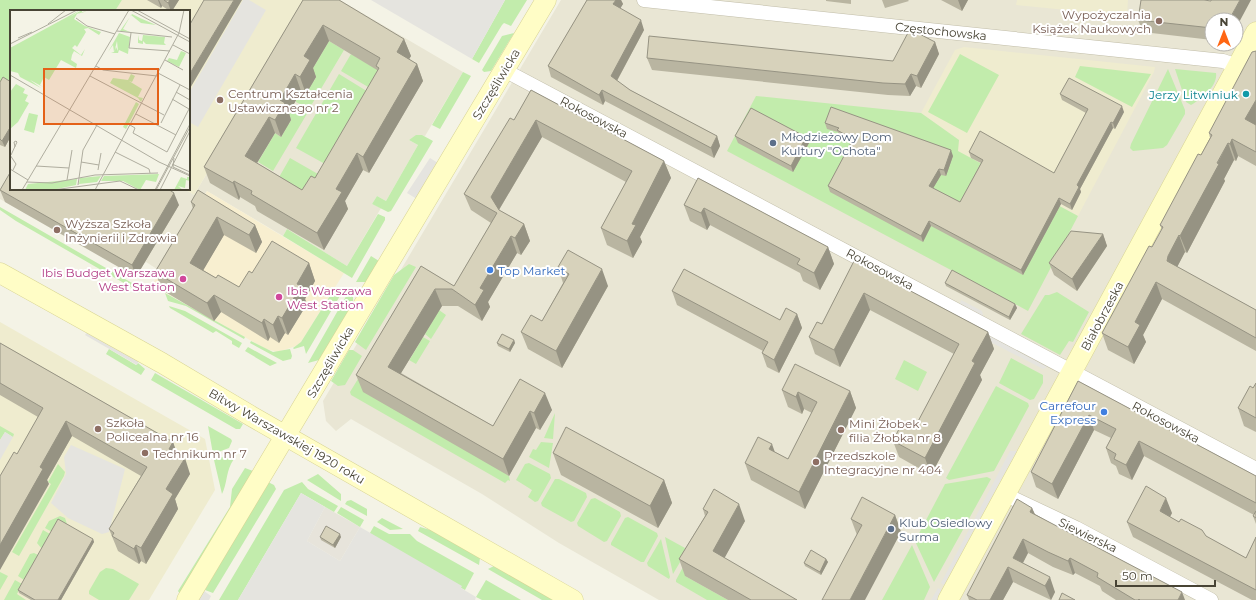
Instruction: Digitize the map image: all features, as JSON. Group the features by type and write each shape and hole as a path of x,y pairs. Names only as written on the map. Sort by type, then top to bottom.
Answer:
{"street":[{"name":"Szczęśliwicka","path":"187,600 546,0"},
{"name":"Częstochowska","path":"644,0 1216,60 1238,66"},
{"name":"Białobrzeska","path":"948,600 1254,38"},
{"name":"Rokosowska","path":"504,70 709,177 1256,469"},
{"name":"Bitwy Warszawskiej 1920 roku","path":"0,273 162,363 285,436 573,600"},
{"name":"Siewierska","path":"1006,495 1083,531 1211,600"}],"shaded area":[{"name":"Centrum Kształcenia Ustawicznego nr 2","path":"122,0 310,0 194,195 186,190 190,190 190,10 116,10"},
{"path":"243,0 249,0 266,10 198,127 190,123 190,91"},
{"path":"310,0 340,0 463,72 425,136 418,135 409,140 418,145 386,201 377,196 372,204 381,208 347,266 287,229 283,236 207,191 160,271 146,262 144,264 26,214 0,199 0,92 10,87 10,190 186,190 194,195"},
{"path":"371,0 505,0 472,59"},
{"path":"561,0 1256,0 1256,600 659,600 559,543 482,494 351,419 336,431 326,421 323,401"},
{"path":"1017,0 1128,0 1127,16 1016,5"},
{"path":"964,47 1155,67 1154,72 1078,216 957,151 959,140 921,113 955,50"},
{"path":"430,158 438,163 417,199 407,193"},
{"path":"207,191 344,273 301,342 296,346 278,352 266,349 152,285"},
{"path":"961,300 982,311 984,319 959,306"},
{"path":"955,313 1049,366 1043,369 942,317"},
{"path":"0,322 205,439 215,490 149,600 0,600"},
{"path":"88,331 139,360 137,365 85,335"},
{"path":"5,432 13,437 0,460 0,440"},
{"path":"71,445 125,469 109,532 102,534 68,518 51,503 66,474 64,457"},
{"path":"1010,451 1017,451 1017,457 940,600 931,600 938,588 943,591 946,586 941,583"},
{"path":"301,493 325,507 307,541 340,561 360,527 462,586 461,588 476,597 475,600 238,600"},
{"path":"325,507 360,527 340,561 307,541"},
{"path":"204,591 211,596 209,600 198,600"}],"green space":[{"path":"0,0 122,0 116,10 10,10 10,87 0,92"},
{"path":"505,0 527,0 511,26 504,23 502,25 479,63 472,59"},
{"path":"514,33 491,71 484,72 482,70 502,36"},
{"path":"329,41 344,50 309,109 296,102 293,98 300,91 306,94 310,87 311,79 314,81 316,77 310,73"},
{"path":"351,54 387,75 380,94 341,71"},
{"path":"960,54 999,75 967,133 928,112"},
{"path":"1080,66 1151,74 1132,107 1075,77"},
{"path":"1168,69 1185,110 1185,114 1167,145 1163,148 1133,151 1130,148 1131,144"},
{"path":"1175,69 1216,73 1216,78 1208,92 1191,105 1186,102"},
{"path":"463,72 471,76 440,129 432,125"},
{"path":"339,74 378,98 336,170 296,148"},
{"path":"756,96 921,113 959,140 958,151 1078,216 1028,311 727,151"},
{"path":"294,104 308,112 273,171 258,162 275,133 281,137 285,130 282,128 286,122 289,124 291,120 286,109 290,111"},
{"path":"416,135 422,135 433,141 391,211 388,212 372,204 377,196 386,201 418,145 409,140"},
{"path":"290,158 325,178 317,193 274,186"},
{"path":"0,207 139,287 136,290 16,221 0,210"},
{"path":"378,214 385,217 385,220 352,278 283,236 287,229 347,266"},
{"path":"371,256 379,261 366,282 356,282"},
{"path":"409,264 416,267 366,350 355,342 394,275"},
{"path":"337,289 344,289 306,354 304,346 294,349 293,348 301,342 333,291"},
{"path":"349,291 353,296 353,303 319,360 308,363"},
{"path":"1057,292 1089,312 1073,342 1069,341 1060,355 1021,334 1045,295"},
{"path":"165,293 245,337 244,339 186,306 168,301"},
{"path":"169,306 185,311 242,343 239,348 232,344 232,341 216,331 213,333"},
{"path":"439,310 446,315 431,339 425,334"},
{"path":"423,337 430,341 416,364 409,360"},
{"path":"251,341 273,352 290,349 292,356 291,359 283,361 250,343"},
{"path":"248,347 277,363 270,366 245,351"},
{"path":"109,349 136,365 138,363 145,369 141,375 106,354"},
{"path":"349,350 353,350 362,356 345,385 338,386 331,381"},
{"path":"1011,358 1043,375 1043,383 1034,399 1030,400 999,383"},
{"path":"904,360 927,372 918,391 895,379"},
{"path":"369,361 509,476 510,481 508,480 505,483 351,395 350,392"},
{"path":"155,373 243,424 240,429 236,429 151,380"},
{"path":"996,386 1028,403 1029,406 994,471 949,480 946,478"},
{"path":"555,413 553,439 544,438"},
{"path":"0,426 14,434 13,437 5,432 0,440"},
{"path":"208,426 231,439 232,441 229,448 213,454"},
{"path":"541,442 553,443 549,468 529,457 533,449 536,450"},
{"path":"236,452 229,468 222,494 214,460"},
{"path":"529,463 550,474 551,478 538,501 535,502 528,497 532,490 516,480 525,464"},
{"path":"58,464 65,472 64,476 19,556 12,552 51,484 48,482"},
{"path":"245,468 253,471 180,594 178,591 230,507 232,489"},
{"path":"318,474 341,494 341,501 307,480"},
{"path":"987,477 991,479 934,582 915,541 945,484"},
{"path":"555,479 559,479 586,493 587,497 574,521 571,522 542,506 541,503"},
{"path":"268,482 274,485 276,489 213,593 205,590"},
{"path":"302,482 308,489 338,506 334,512 301,493 238,600 219,600 284,490"},
{"path":"595,498 620,512 621,516 607,541 604,542 578,526 577,523 591,499"},
{"path":"351,500 367,509 367,516 345,504 347,501"},
{"path":"341,507 364,520 360,527 337,513"},
{"path":"60,516 65,518 67,524 59,520 52,532 45,528 49,521"},
{"path":"628,517 657,533 658,536 644,562 641,562 611,545 625,518"},
{"path":"382,518 403,529 390,530 377,522"},
{"path":"374,526 389,534 410,534 417,541 474,573 465,590 367,538"},
{"path":"420,527 434,531 480,558 479,565 418,531"},
{"path":"43,530 50,534 42,549 37,543"},
{"path":"665,537 685,548 686,552 673,574"},
{"path":"661,539 670,577 669,579 648,566 647,563"},
{"path":"912,545 930,587 924,600 882,600"},
{"path":"34,553 38,555 24,580 18,576 30,554"},
{"path":"690,554 685,576 728,600 707,600 676,582"},
{"path":"496,565 557,600 542,600 488,569"},
{"path":"106,568 113,569 139,584 129,600 99,600 89,594 89,591 100,572"},
{"path":"0,572 8,576 0,590"},
{"path":"15,580 22,584 17,594 26,600 4,600"},
{"path":"486,580 521,600 482,600 476,597"}],"building":[{"path":"204,0 234,0 190,73 190,24"},
{"path":"303,0 339,0 404,39 397,52 417,64 363,157 357,153 336,189 342,192 317,233 251,194 252,191 234,181 233,183 204,167","holes":["323,25 380,58 376,66 379,68 315,178 311,176 302,190 245,156 269,117 275,120 285,103 280,100 295,74 300,77 310,60 304,56"]},
{"path":"587,0 616,0 613,4 641,20 611,76 630,90 717,136 711,148 602,90 599,95 548,66"},
{"path":"1141,0 1240,0 1233,12 1204,12 1204,27 1138,20"},
{"path":"910,29 935,42 917,76 911,74 905,84 883,83 647,58 649,36 893,61"},
{"path":"1256,51 1256,100 1245,119 1256,125 1256,152 1232,139 1230,144 1228,143 1217,163 1219,164 1180,236 1179,235 1167,261 1256,310 1256,338 1156,282 1135,322 1140,325 1128,347 1102,333 1149,246 1152,247 1163,227 1160,225 1198,154 1201,155 1212,135 1209,133 1252,52"},
{"path":"3,77 10,81 10,128 2,141 0,139 0,82"},
{"path":"1069,78 1122,106 1113,123 1111,122 1077,185 1079,187 1070,204 1059,198 1021,270 929,221 921,236 828,186 853,139 837,130 839,128 825,123 831,107 951,150 944,170 939,169 929,186 960,202 983,160 969,152 980,131 1054,173 1088,109 1060,94"},
{"path":"531,90 664,161 632,224 636,225 627,241 601,228 632,171 536,120 491,197 499,210 524,224 515,238 511,236 480,288 484,290 475,305 452,289 435,289 388,367 493,426 520,379 545,393 534,413 530,411 503,459 356,375 421,266 454,286 497,213 464,194 510,118 514,120"},
{"name":"Młodzieżowy Dom Kultury \"Ochota\"","path":"751,108 806,137 791,166 735,136"},
{"path":"10,173 10,190 170,190 174,193 132,265 0,190"},
{"path":"698,178 828,247 814,273 797,264 800,259 704,208 701,213 684,205"},
{"path":"198,190 255,225 249,235 217,217 190,263 216,278 218,275 239,287 249,271 252,273 272,241 309,263 297,284 301,286 282,318 278,316 273,325 264,319 262,323 214,295 207,303 155,272 195,205 191,202"},
{"path":"1071,231 1103,234 1072,279 1049,263"},
{"path":"568,250 602,269 556,351 521,332 531,315 542,321 569,274 558,267"},
{"path":"854,261 988,332 972,361 975,363 925,458 893,441 903,421 915,427 959,344 864,293 834,350 809,337 817,322 822,324"},
{"path":"684,269 780,320 786,308 797,314 774,360 762,353 768,342 672,291"},
{"path":"952,270 1015,304 1009,317 945,283"},
{"path":"502,334 514,340 509,349 497,343"},
{"path":"0,343 173,442 169,449 185,458 166,489 173,494 141,548 136,545 134,549 112,536 114,533 109,529 147,467 66,421 40,467 43,469 0,545 0,476 14,452 17,454 43,408 0,383"},
{"path":"795,364 850,391 799,492 745,463 758,437 772,444 769,449 788,459 817,402 798,392 796,397 782,390"},
{"path":"1078,381 1256,476 1256,503 1139,441 1126,465 1114,459 1116,454 1106,448 1116,429 1089,415 1052,484 1031,472"},
{"path":"1256,383 1256,418 1238,408 1250,386 1253,388"},
{"path":"566,427 664,480 650,506 553,453"},
{"path":"1146,486 1166,498 1160,511 1179,522 1181,519 1202,530 1206,536 1246,558 1256,537 1256,590 1127,522"},
{"path":"714,489 739,504 713,551 797,600 751,600 679,559 708,512 703,509"},
{"path":"862,497 895,515 850,600 822,600 862,525 851,519"},
{"path":"1017,499 1032,508 1030,512 1182,592 1178,600 1135,600 1097,577 1098,573 1070,558 1068,561 1023,539 1013,558 1050,577 1045,586 1008,567 990,600 977,600 967,595"},
{"path":"1256,511 1256,518 1253,516"},
{"path":"58,519 93,539 58,600 35,600 18,590"},
{"path":"326,526 340,534 333,545 320,537"},
{"path":"811,550 826,559 820,572 804,563"},
{"path":"1062,593 1075,600 1059,600"}],"place":[{"name":"Wypożyczalnia Książek Naukowych","path":"1159,21"},
{"name":"Jerzy Litwiniuk","path":"1246,94"},
{"name":"Centrum Kształcenia Ustawicznego nr 2","path":"220,100"},
{"name":"Młodzieżowy Dom Kultury \"Ochota\"","path":"773,143"},
{"name":"Wyższa Szkoła Inżynierii i Zdrowia","path":"57,230"},
{"name":"Top Market","path":"490,270"},
{"name":"Ibis Budget Warszawa West Station","path":"183,279"},
{"name":"Ibis Warszawa West Station","path":"279,297"},
{"name":"Carrefour Express","path":"1104,412"},
{"name":"Szkoła Policealna nr 16","path":"98,429"},
{"name":"Mini Żłobek - filia Żłobka nr 8","path":"841,430"},
{"name":"Technikum nr 7","path":"145,453"},
{"name":"Przedszkole Integracyjne nr 404","path":"816,462"},
{"name":"Klub Osiedlowy Surma","path":"891,529"}]}
